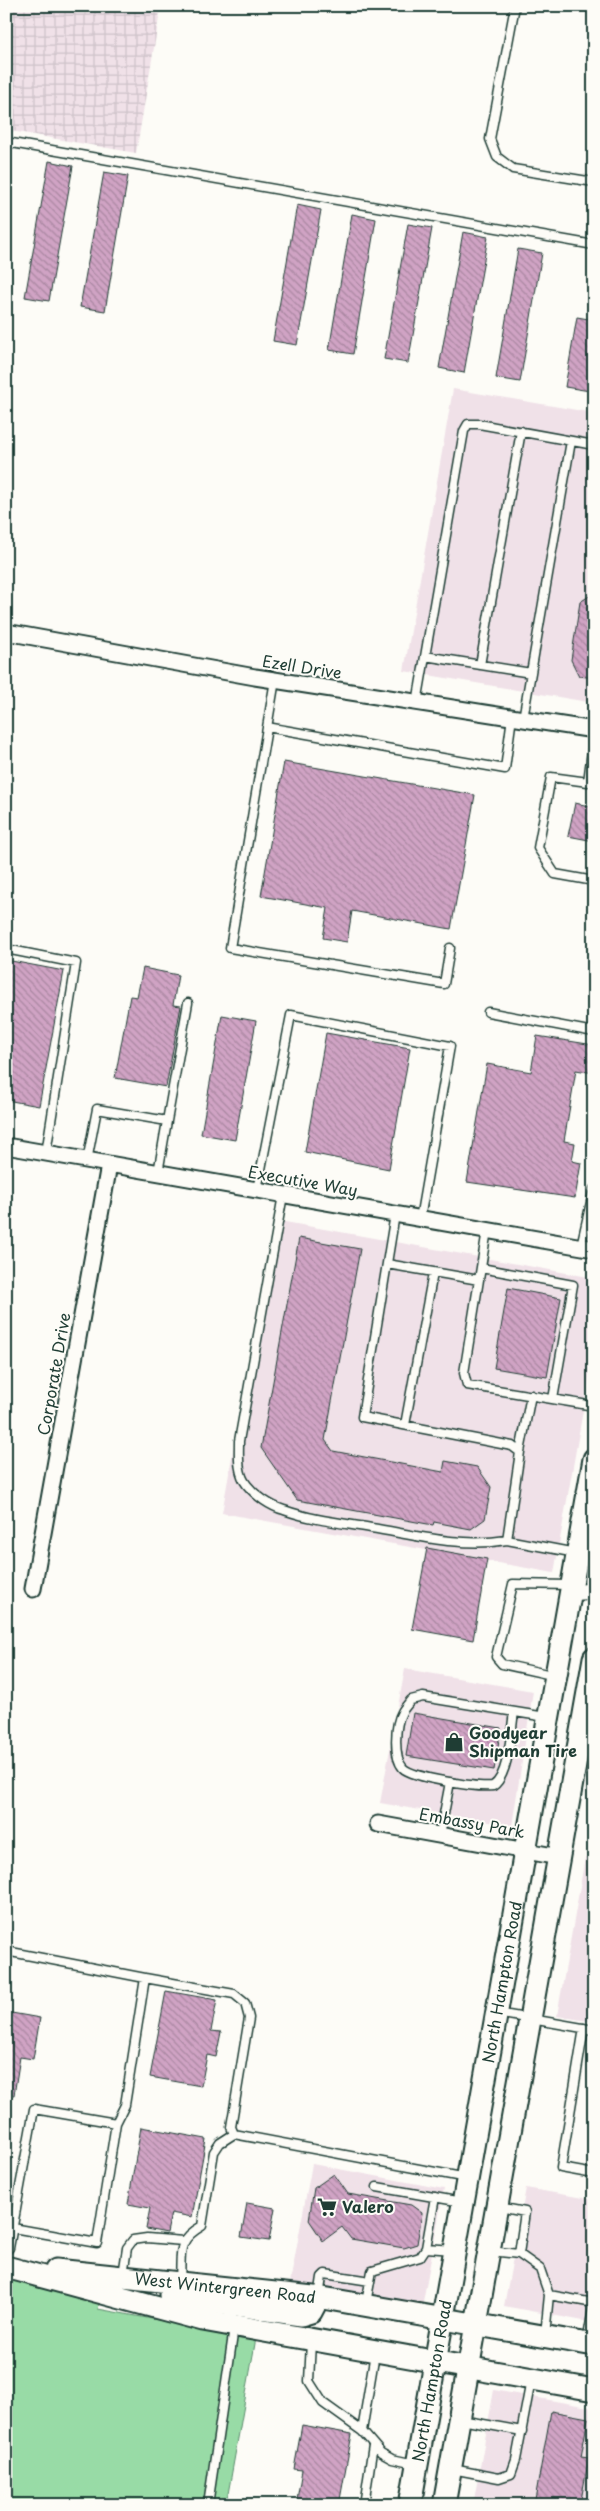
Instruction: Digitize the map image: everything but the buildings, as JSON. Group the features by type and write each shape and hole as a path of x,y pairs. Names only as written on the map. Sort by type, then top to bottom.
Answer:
{"main road":[{"name":"North Hampton Road","path":"410,2505 594,1460"},
{"path":"444,2505 594,1658"},
{"name":"West Wintergreen Road","path":"6,2266 123,2276 319,2298 590,2344"},
{"name":"West Wintergreen Road","path":"6,2266 203,2320 594,2390"},
{"path":"64,2282 192,2297 301,2315 311,2312 319,2298"}],"street":[{"name":"Ezell Drive","path":"6,632 275,680 594,730"},
{"name":"Executive Way","path":"6,1146 588,1248"},
{"name":"Corporate Drive","path":"33,1589 110,1165"},
{"path":"571,1590 594,1591"},
{"name":"Embassy Park","path":"378,1824 559,1858"}],"lane":[{"path":"515,6 490,139 497,157 514,169 594,182"},
{"path":"6,142 594,245"},
{"path":"417,702 464,431 468,424 521,431 594,445"},
{"path":"480,665 521,431"},
{"path":"267,727 505,769 517,718 531,673 570,441"},
{"path":"425,656 531,673"},
{"path":"275,680 230,948 444,984 450,948"},
{"path":"594,735 591,782 551,777 538,848 555,874 594,881"},
{"path":"6,949 76,962 46,1154"},
{"path":"158,1173 188,1003"},
{"path":"488,1012 594,1032"},
{"path":"257,1190 291,1015 450,1046 420,1219"},
{"path":"87,1161 97,1109 167,1121"},
{"path":"588,1248 594,1189"},
{"path":"283,1195 239,1441 240,1471 246,1484 268,1504 285,1511 335,1522 451,1542 485,1544 507,1540 577,1553"},
{"path":"395,1214 362,1417 512,1446 520,1452"},
{"path":"487,1230 464,1373 467,1385 594,1406"},
{"path":"387,1264 479,1280"},
{"path":"481,1268 573,1285 553,1399"},
{"path":"405,1425 433,1272"},
{"path":"507,1540 530,1395"},
{"path":"556,1676 502,1664 496,1657 513,1584 571,1590"},
{"path":"514,1712 506,1760 498,1783 487,1787 434,1779 404,1769 397,1758 396,1743 401,1713 411,1700 423,1697 514,1712 548,1718"},
{"path":"440,1835 450,1782"},
{"path":"6,1951 234,1994 245,2003 250,2018 231,2127 234,2134"},
{"path":"13,2228 97,2243 116,2123 125,2105 145,1978"},
{"path":"496,2012 594,2030"},
{"path":"584,2028 561,2168 594,2174"},
{"path":"6,2251 13,2228 34,2109 116,2123"},
{"path":"180,2282 182,2241 188,2234 202,2226 214,2152 220,2143 234,2134 467,2178"},
{"path":"377,2187 462,2202"},
{"path":"366,2306 372,2271 420,2257 426,2248 435,2197"},
{"path":"497,2207 525,2212 520,2254"},
{"path":"123,2276 127,2248 133,2240 147,2238 182,2241"},
{"path":"426,2248 454,2250"},
{"path":"490,2251 520,2254 540,2269 549,2295 545,2337"},
{"path":"319,2298 322,2277 325,2274 370,2281"},
{"path":"549,2295 594,2303 590,2344"},
{"path":"208,2505 234,2326"},
{"path":"312,2340 310,2381 323,2403 362,2430 373,2445 392,2459 416,2464"},
{"path":"362,2430 375,2351"},
{"path":"450,2469 499,2478 511,2474 516,2460 531,2379"},
{"path":"459,2420 522,2431"},
{"path":"364,2505 373,2445"}],"shaded area":[{"path":"6,6 161,6 136,153 6,130"},
{"path":"453,389 594,413 594,703 404,671"},
{"path":"274,1220 594,1278 594,1349 554,1573 222,1513"},
{"path":"405,1669 533,1691 512,1826 380,1803"},
{"path":"585,1858 594,1859 594,2022 557,2016"},
{"path":"312,2164 444,2189 422,2307 290,2283"},
{"path":"526,2188 594,2200 594,2323 504,2306"},
{"path":"494,2390 594,2408 594,2505 473,2505"}],"green space":[{"path":"6,2276 101,2294 98,2309 256,2338 226,2505 6,2505"}],"place":[{"name":"Goodyear Shipman Tire","path":"454,1742"},
{"name":"Valero","path":"327,2207"}]}
